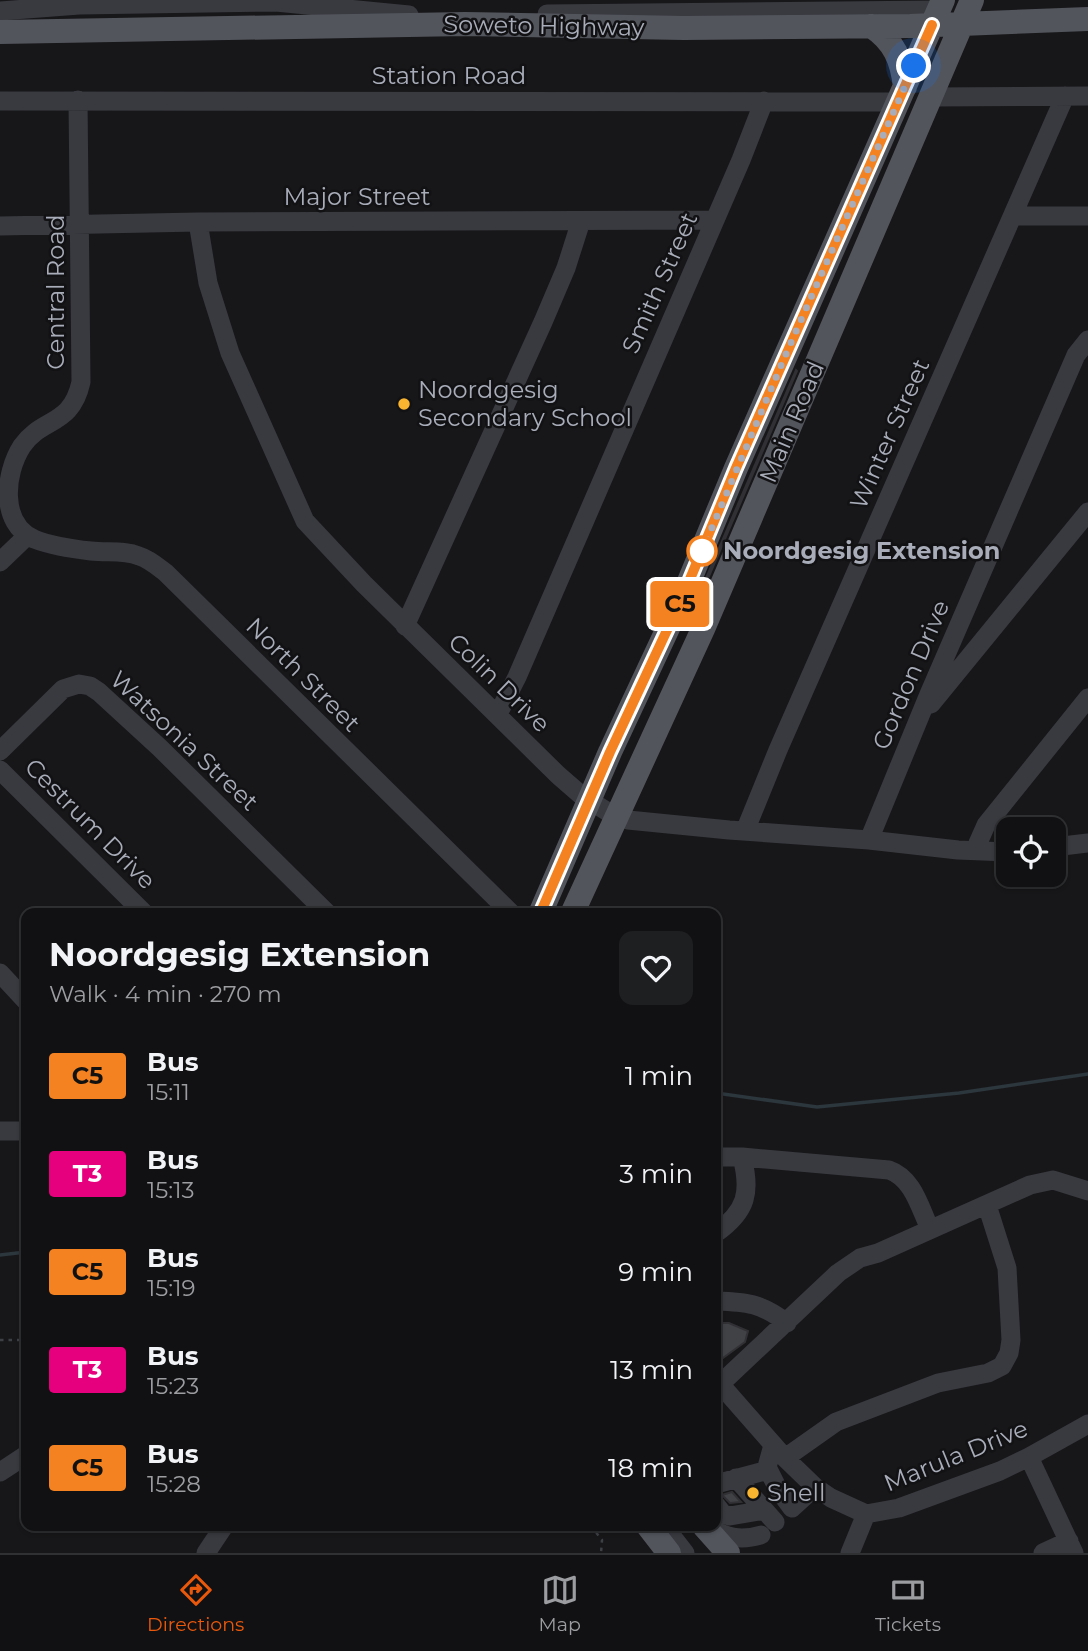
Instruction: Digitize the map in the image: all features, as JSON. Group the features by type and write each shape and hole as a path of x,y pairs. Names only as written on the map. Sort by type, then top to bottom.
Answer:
{"main road":[{"path":"945,16 972,0"},
{"name":"Soweto Highway","path":"0,32 465,24 684,28 870,26 945,16 1088,19"},
{"name":"Main Road","path":"603,808 683,596 736,468 902,94 945,16"},
{"name":"Main Road","path":"603,808 703,629 932,97 945,16"},
{"path":"870,26 885,37 896,51 902,68 902,94"},
{"path":"544,908 603,808"},
{"path":"574,908 603,808"},
{"path":"652,1531 669,1553"},
{"path":"709,1531 728,1553"}],"street":[{"path":"945,16 964,0"},
{"name":"Soweto Highway","path":"0,11 79,5 265,2 413,15 945,16"},
{"name":"Main Road","path":"603,808 663,688 698,626 810,371 945,16"},
{"name":"Station Road","path":"0,101 764,101 902,94"},
{"name":"Winter Street","path":"745,831 1065,96"},
{"path":"932,97 1088,96"},
{"name":"Central Road","path":"27,536 11,519 8,504 8,487 14,462 24,444 73,406 81,382 78,100"},
{"name":"Smith Street","path":"498,714 517,677 764,101"},
{"path":"1014,216 1088,216"},
{"name":"Major Street","path":"0,226 198,222 715,220"},
{"path":"405,626 543,322 581,221"},
{"name":"Colin Drive","path":"198,222 208,283 230,353 305,522 405,626 558,775 603,808 628,820 996,852"},
{"name":"Gordon Drive","path":"869,840 1076,355 1088,340"},
{"path":"919,718 1088,512"},
{"path":"0,562 27,536"},
{"name":"North Street","path":"27,536 57,545 137,555 166,573 506,908"},
{"name":"Watsonia Street","path":"0,751 63,689 79,684 90,686 160,748 321,908"},
{"path":"977,851 986,825 1088,698"},
{"name":"Cestrum Drive","path":"0,770 139,908"},
{"path":"553,908 603,808"},
{"path":"562,908 603,808"},
{"path":"1066,846 1088,843"},
{"path":"0,973 21,996"},
{"path":"0,1131 21,1130"},
{"path":"721,1157 889,1170 897,1173 912,1190 930,1229"},
{"path":"721,1229 732,1220 745,1197 748,1182 742,1157"},
{"name":"Marula Drive","path":"721,1383 850,1264 1030,1185 1054,1180 1088,1191"},
{"path":"815,1487 792,1507 778,1489 767,1462 779,1452 836,1422 938,1383 988,1373 1002,1366 1009,1353 1011,1340 1007,1268 987,1205"},
{"path":"721,1301 762,1306 787,1323"},
{"name":"Marula Drive","path":"721,1389 815,1487 831,1498 866,1514 899,1508 954,1489 1029,1457 1088,1424"},
{"path":"1029,1457 1071,1547 1043,1553"},
{"path":"0,1472 21,1458"},
{"path":"721,1482 768,1470"},
{"path":"721,1511 730,1516 770,1516 736,1478"},
{"path":"850,1553 866,1514"},
{"path":"206,1553 221,1531"},
{"path":"668,1531 685,1553"},
{"path":"695,1531 714,1553"},
{"path":"717,1531 736,1539 761,1535 756,1553"}],"path":[{"path":"0,1340 21,1340"},
{"path":"596,1531 602,1540 601,1553"}],"building":[{"path":"797,371 689,623 687,622"},
{"path":"721,1323 729,1323 748,1331 745,1342 721,1359"},
{"path":"732,1492 741,1502 730,1503 722,1495"}],"waterway":[{"path":"721,1094 817,1107 959,1093 1088,1074"},
{"path":"0,1255 21,1253"}],"bus line":[{"name":"C5","path":"543,908 610,752 683,596 736,468 932,25"}],"place":[{"name":"Noordgesig Secondary School","path":"404,404"},
{"name":"Noordgesig Extension","path":"702,551"},
{"name":"Shell","path":"753,1493"}],"route":[{"path":"702,551 914,66"}]}
